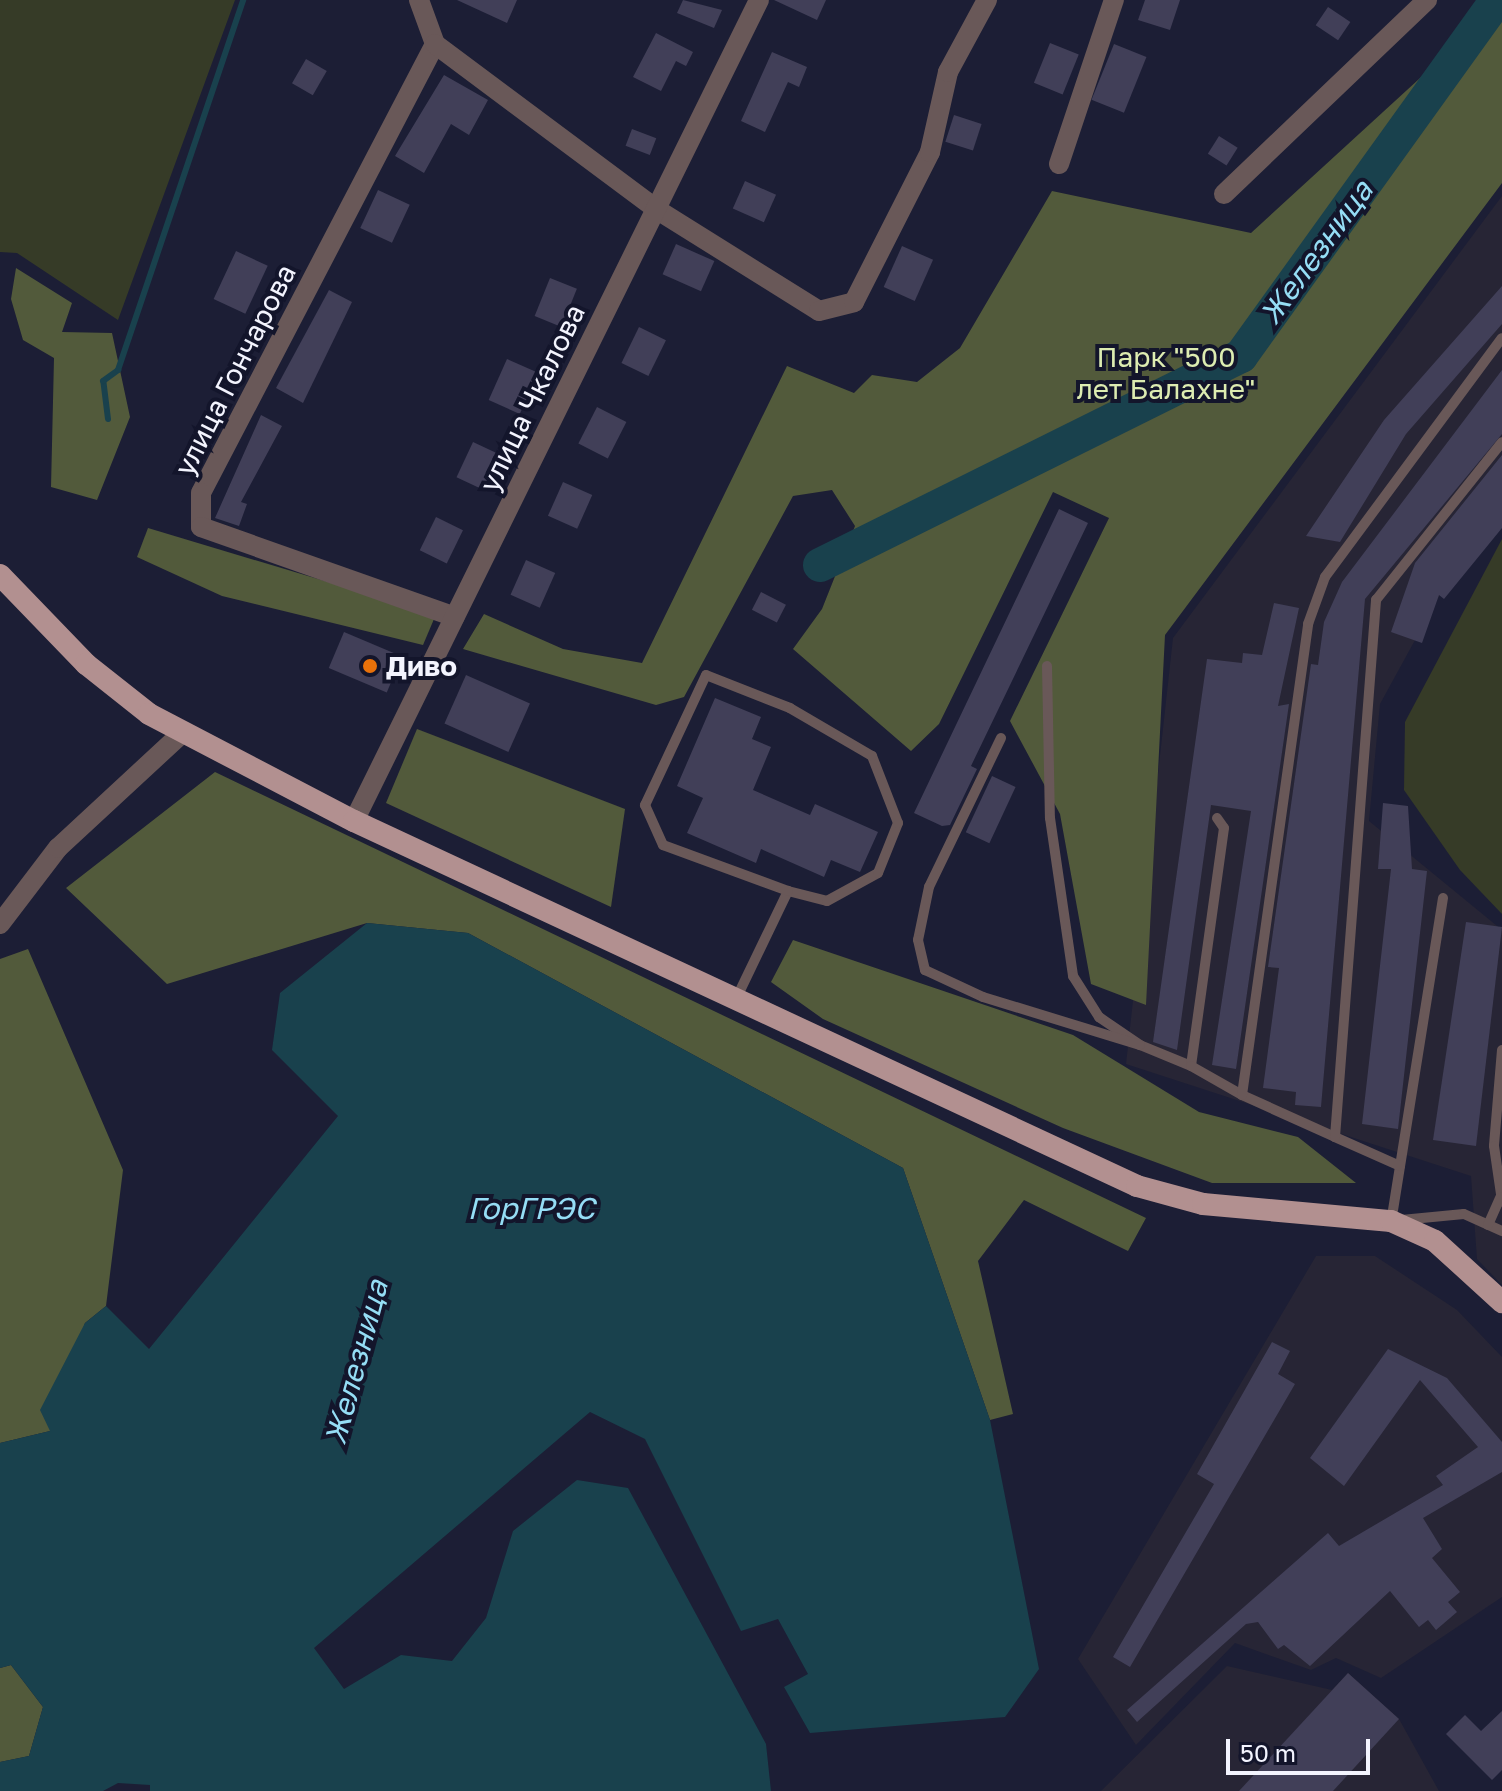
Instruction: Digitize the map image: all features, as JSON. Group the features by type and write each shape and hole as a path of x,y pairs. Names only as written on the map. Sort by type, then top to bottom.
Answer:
{"main road":[{"path":"0,575 86,664 181,734 354,821 1137,1186 1203,1204 1391,1221 1435,1241 1502,1302"}],"street":[{"path":"419,0 435,44 656,209 819,311 854,302 930,152 948,72 987,0"},
{"name":"улица Чкалова","path":"354,821 759,0"},
{"path":"1059,164 1114,0"},
{"path":"1224,194 1427,0"},
{"name":"улица Гончарова","path":"435,44 201,493 201,527 455,617"},
{"path":"0,924 58,848 181,734"}],"lane":[{"path":"1242,1095 1308,624 1325,577 1502,338"},
{"path":"1335,1137 1376,600 1502,442"},
{"path":"1047,666 1050,818 1073,976 1099,1017 1140,1045"},
{"path":"706,675 790,708 872,756 898,823 878,873 827,901 788,891 663,845 645,805 706,675"},
{"path":"1001,738 929,887 918,940 925,970 983,997 1140,1045 1191,1066 1242,1095 1400,1166"},
{"path":"1191,1066 1224,828 1217,818"},
{"path":"736,1001 788,891"},
{"path":"1443,898 1391,1221 1464,1214 1502,1231"},
{"path":"1488,1225 1501,1198 1494,1146 1502,1050"}],"shaded area":[{"path":"1502,196 1502,521 1471,538 1380,704 1369,821 1502,930 1502,1285 1477,1259 1471,1176 1126,1064 1173,638"},
{"path":"1316,1256 1375,1256 1457,1310 1502,1357 1502,1597 1381,1678 1336,1658 1311,1670 1235,1643 1136,1745 1078,1659"},
{"path":"1227,1666 1332,1690 1348,1673 1399,1719 1439,1791 1101,1791"}],"green space":[{"path":"0,0 235,0 118,320 17,253 0,252"},
{"name":"Парк \"500 лет Балахне\"","path":"1502,3 1502,183 1165,635 1146,1005 1091,984 1060,814 1010,721 1109,518 1053,492 939,724 911,751 793,649 822,609 855,526 832,490 793,496 684,697 656,705 463,649 484,614 563,649 642,663 787,366 854,393 872,375 917,382 960,348 1052,191 1251,233"},
{"path":"16,268 72,303 62,332 112,333 130,417 97,500 51,487 54,358 23,340 11,299"},
{"path":"148,528 358,591 434,619 423,645 222,596 137,557"},
{"path":"1502,539 1502,914 1460,870 1404,790 1405,722"},
{"path":"417,729 625,809 611,907 386,803"},
{"path":"215,772 1146,1218 1128,1251 1024,1200 978,1261 1013,1414 990,1420 903,1168 468,933 367,923 167,984 66,888"},
{"path":"793,940 1073,1035 1199,1112 1298,1137 1356,1183 1212,1183 1063,1128 823,1019 771,982"},
{"path":"28,949 123,1170 106,1306 85,1323 50,1431 0,1443 0,959"},
{"path":"11,1665 43,1707 29,1756 0,1762 0,1668"}],"water":[{"name":"ГорГРЭС","path":"367,923 468,933 903,1168 990,1420 1039,1669 1005,1717 810,1733 784,1687 808,1674 778,1619 741,1631 645,1439 590,1412 314,1648 344,1689 401,1655 452,1661 486,1618 513,1531 577,1480 628,1488 766,1744 771,1791 150,1791 150,1785 118,1783 103,1791 0,1791 0,1762 29,1756 43,1707 11,1665 0,1668 0,1443 50,1431 40,1410 85,1323 106,1306 149,1349 338,1116 272,1050 280,993"}],"building":[{"path":"457,0 517,0 507,23"},
{"path":"683,0 722,10 714,28 677,13"},
{"path":"774,0 826,0 817,20"},
{"path":"1145,0 1180,0 1170,30 1138,20"},
{"path":"1328,7 1350,22 1338,40 1316,25"},
{"path":"656,33 693,52 686,66 676,61 661,91 633,77"},
{"path":"1050,43 1079,55 1063,94 1034,83"},
{"path":"1114,44 1146,57 1124,113 1092,100"},
{"path":"772,52 807,67 799,87 788,82 765,132 741,121"},
{"path":"306,59 327,71 313,95 292,83"},
{"path":"444,75 488,100 469,135 451,124 424,173 395,156"},
{"path":"954,115 982,124 973,151 945,142"},
{"path":"632,129 656,138 650,155 626,146"},
{"path":"1219,136 1238,148 1227,165 1208,154"},
{"path":"745,181 776,195 764,222 733,208"},
{"path":"378,190 410,205 392,243 360,228"},
{"path":"676,244 714,261 701,291 663,274"},
{"path":"902,246 933,260 915,301 884,287"},
{"path":"236,251 268,266 245,314 214,299"},
{"path":"550,278 577,289 562,327 535,316"},
{"path":"1502,286 1502,324 1406,434 1340,542 1306,536 1384,420"},
{"path":"329,290 352,302 303,403 276,388"},
{"path":"639,327 666,340 648,376 621,363"},
{"path":"507,359 538,373 520,414 489,400"},
{"path":"1502,370 1502,434 1365,599 1321,1107 1295,1105 1296,1092 1263,1088 1279,968 1268,967 1311,664 1318,665 1324,622 1342,582"},
{"path":"597,407 626,422 608,459 578,444"},
{"path":"261,415 282,426 241,502 247,504 239,526 215,518"},
{"path":"473,442 503,456 486,491 457,477"},
{"path":"1502,455 1502,528 1444,599 1439,595 1422,643 1391,632 1415,563"},
{"path":"563,482 592,495 577,529 548,516"},
{"path":"1059,509 1088,523 971,766 977,769 950,825 942,826 914,813"},
{"path":"436,517 463,530 447,563 420,550"},
{"path":"526,560 555,573 540,608 511,595"},
{"path":"761,592 786,605 777,623 752,610"},
{"path":"1274,603 1299,608 1278,706 1289,704 1236,1069 1212,1065 1251,811 1211,805 1177,1050 1153,1042 1207,659 1242,663 1243,653 1262,655"},
{"path":"344,632 402,657 387,693 329,668"},
{"path":"466,675 530,703 508,752 444,723"},
{"path":"715,698 761,717 752,739 771,747 753,790 810,815 815,804 878,832 860,872 831,860 824,877 761,849 756,863 687,833 703,798 677,786"},
{"path":"992,776 1016,787 989,843 966,832"},
{"path":"1383,803 1408,806 1412,869 1427,871 1398,1129 1362,1124 1391,869 1378,869"},
{"path":"1466,922 1502,927 1476,1146 1433,1140"},
{"path":"1272,1342 1290,1351 1278,1374 1295,1384 1130,1667 1113,1657 1214,1484 1197,1474"},
{"path":"1388,1349 1447,1378 1502,1442 1502,1472 1423,1518 1442,1549 1432,1558 1460,1592 1448,1602 1457,1612 1436,1630 1428,1620 1419,1627 1390,1591 1310,1666 1284,1645 1278,1649 1258,1622 1246,1624 1137,1722 1127,1710 1328,1533 1339,1546 1443,1485 1436,1476 1478,1447 1420,1380 1344,1486 1310,1458"},
{"path":"1348,1673 1399,1719 1333,1791 1239,1791"},
{"path":"1502,1711 1502,1770 1492,1780 1446,1734 1465,1715 1481,1731"}],"waterway":[{"path":"108,419 103,381 118,370 243,0"},
{"name":"Железница","path":"820,565 1241,356 1497,0"}],"place":[{"name":"Диво","path":"370,666"}]}
